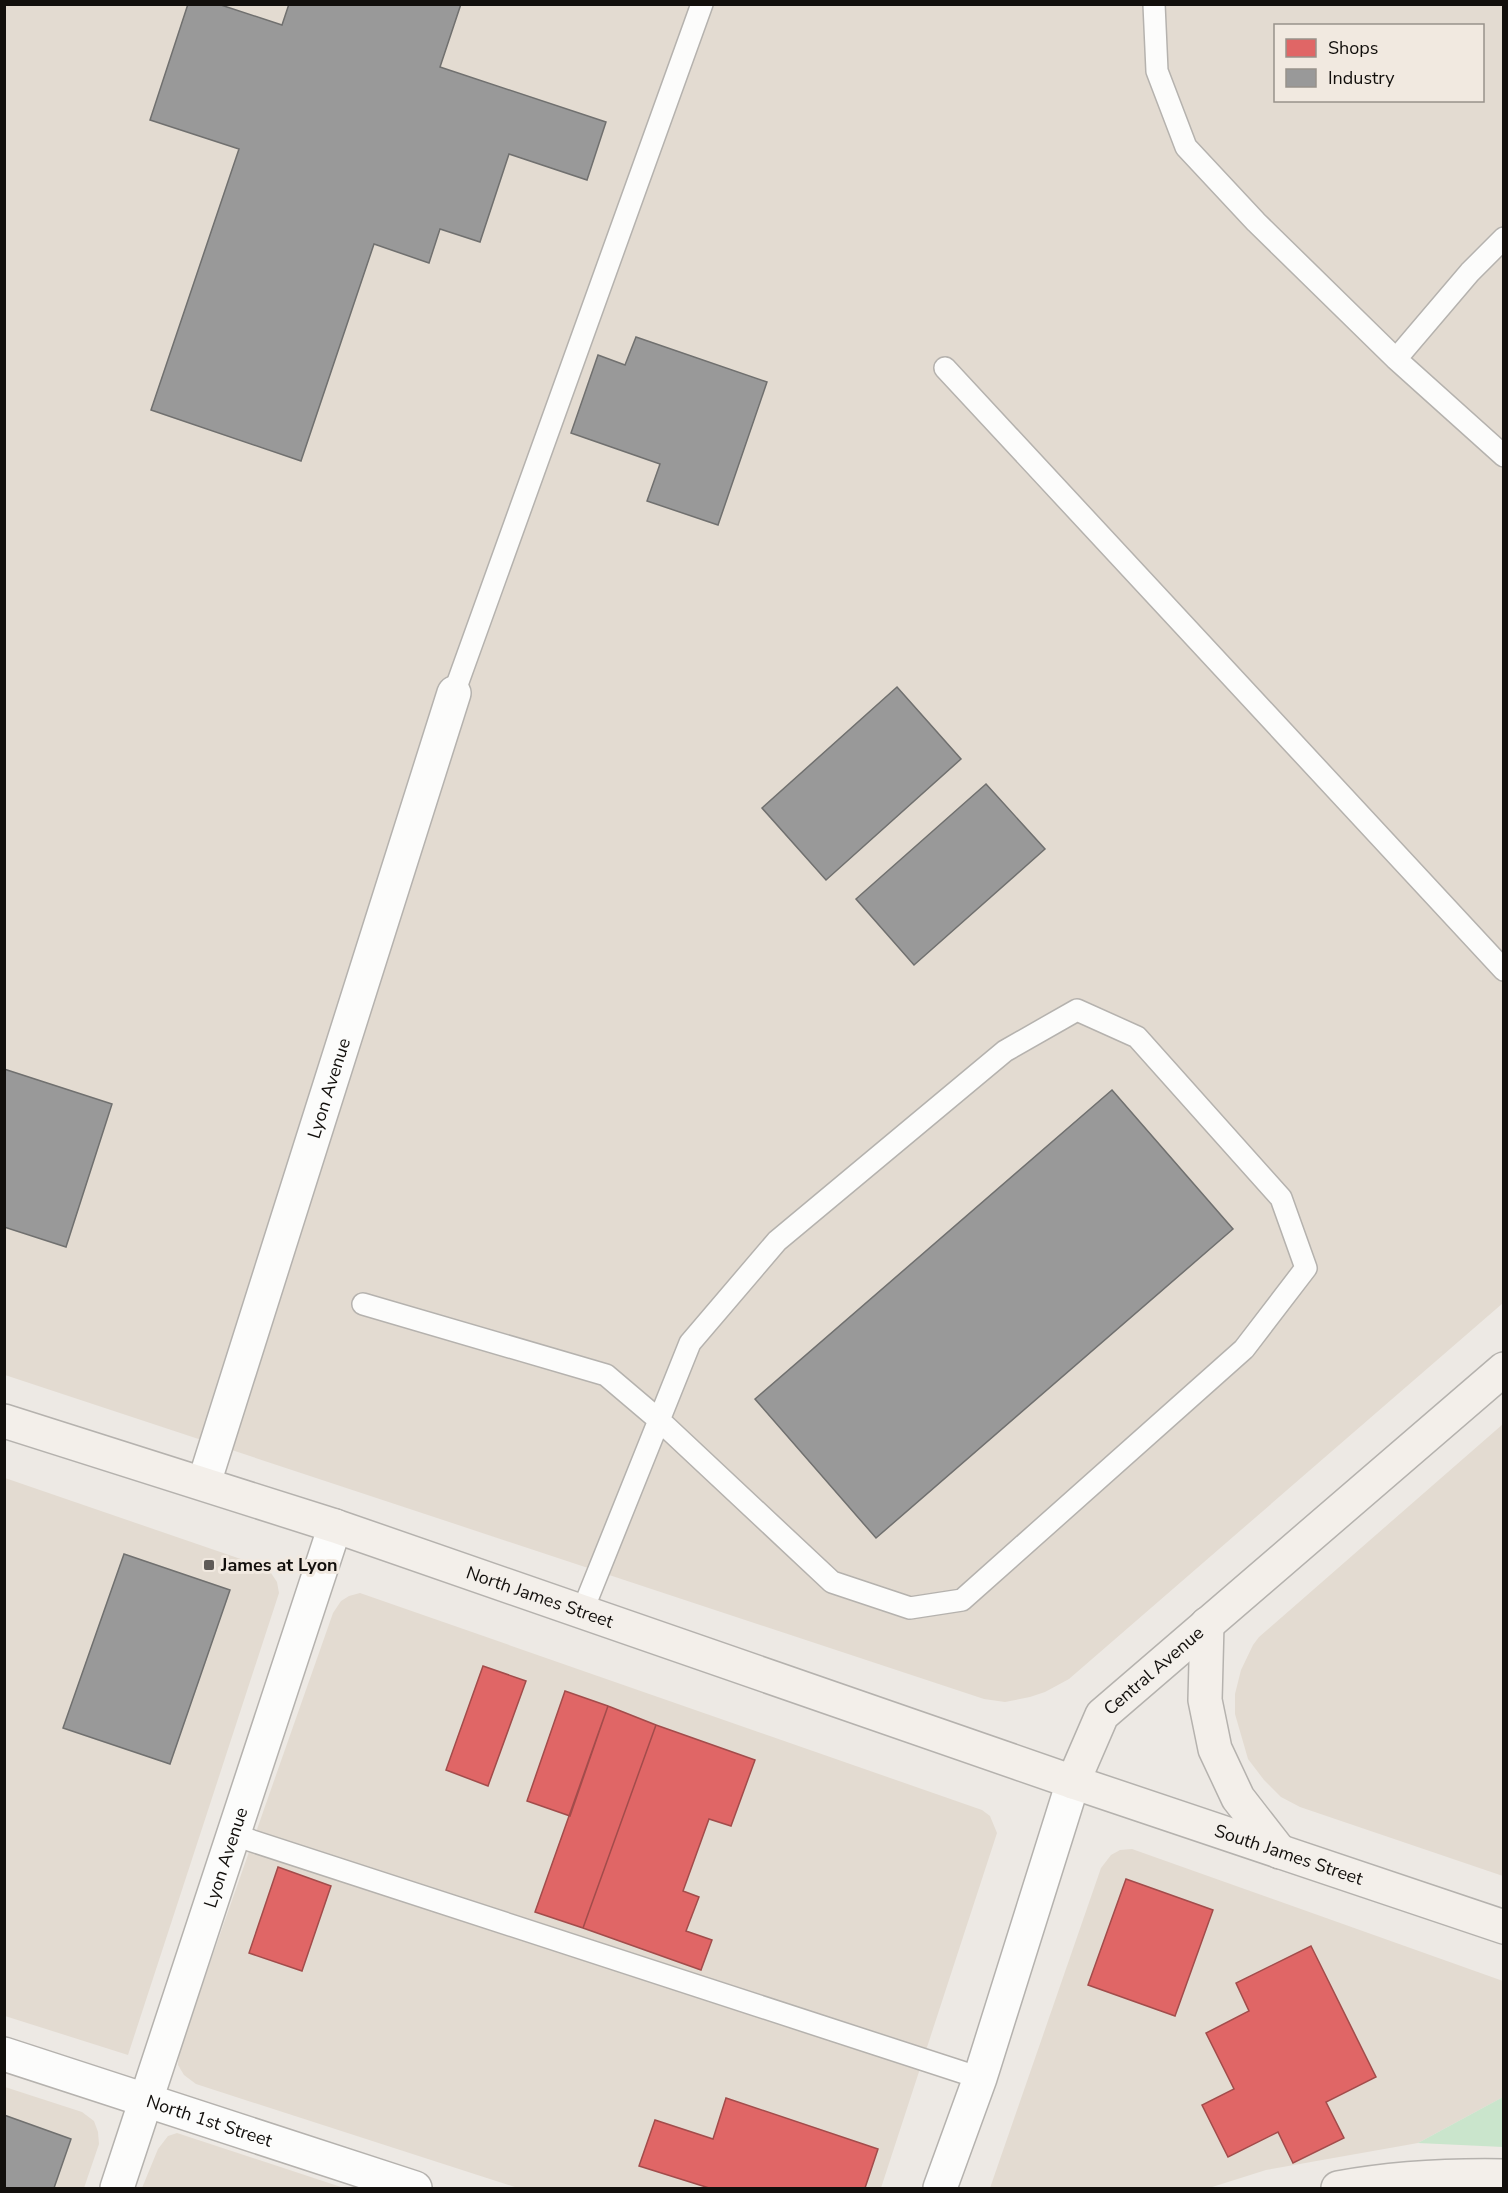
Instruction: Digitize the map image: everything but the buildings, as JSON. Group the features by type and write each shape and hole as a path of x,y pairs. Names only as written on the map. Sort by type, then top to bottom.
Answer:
{"main road":[{"name":"Central Avenue","path":"1073,1782 1102,1715 1503,1369"},
{"name":"North James Street","path":"4,1421 335,1526 1073,1782"},
{"path":"1207,1624 1205,1700 1215,1749 1238,1798 1280,1852"},
{"name":"South James Street","path":"1073,1782 1503,1927"},
{"path":"1338,2188 1446,2175 1503,2176"}],"street":[{"name":"Lyon Avenue","path":"204,1483 454,693"},
{"name":"Lyon Avenue","path":"117,2188 335,1526"},
{"name":"Central Avenue","path":"940,2188 980,2078 1073,1782"},
{"name":"North 1st Street","path":"4,2054 415,2188"}],"lane":[{"path":"454,693 702,4"},
{"path":"1154,4 1157,71 1186,147 1256,222 1396,359 1503,456"},
{"path":"1396,359 1470,272 1503,238"},
{"path":"945,368 1503,970"},
{"path":"363,1304 606,1375 659,1420 832,1582 910,1608 962,1600 1244,1349 1306,1268 1281,1198 1137,1037 1077,1011 1005,1052 777,1241 690,1343 659,1420 582,1612"},
{"path":"234,1834 980,2078"}],"shaded area":[{"path":"5,5 1503,5 1503,1303 1069,1679 1030,1697 1005,1702 984,1699 5,1375"},
{"path":"1503,1424 1503,1876 1300,1807 1281,1797 1248,1759 1235,1714 1235,1694 1241,1670 1259,1637"},
{"path":"5,1478 261,1566 271,1573 277,1582 279,1593 128,2055 5,2016"},
{"path":"360,1593 982,1810 990,1816 997,1833 881,2188 518,2188 196,2084 184,2075 178,2065 179,2051 333,1613 341,1601"},
{"path":"1132,1849 1503,1981 1503,2097 1418,2143 1266,2170 1209,2188 990,2188 1101,1868 1111,1855 1120,1850"},
{"path":"5,2087 82,2112 94,2121 99,2144 84,2188 5,2188"},
{"path":"177,2133 344,2188 142,2188 158,2149 168,2136"}],"green space":[{"path":"1503,2097 1503,2147 1418,2143"}],"place":[{"name":"James at Lyon","path":"209,1565"}]}
